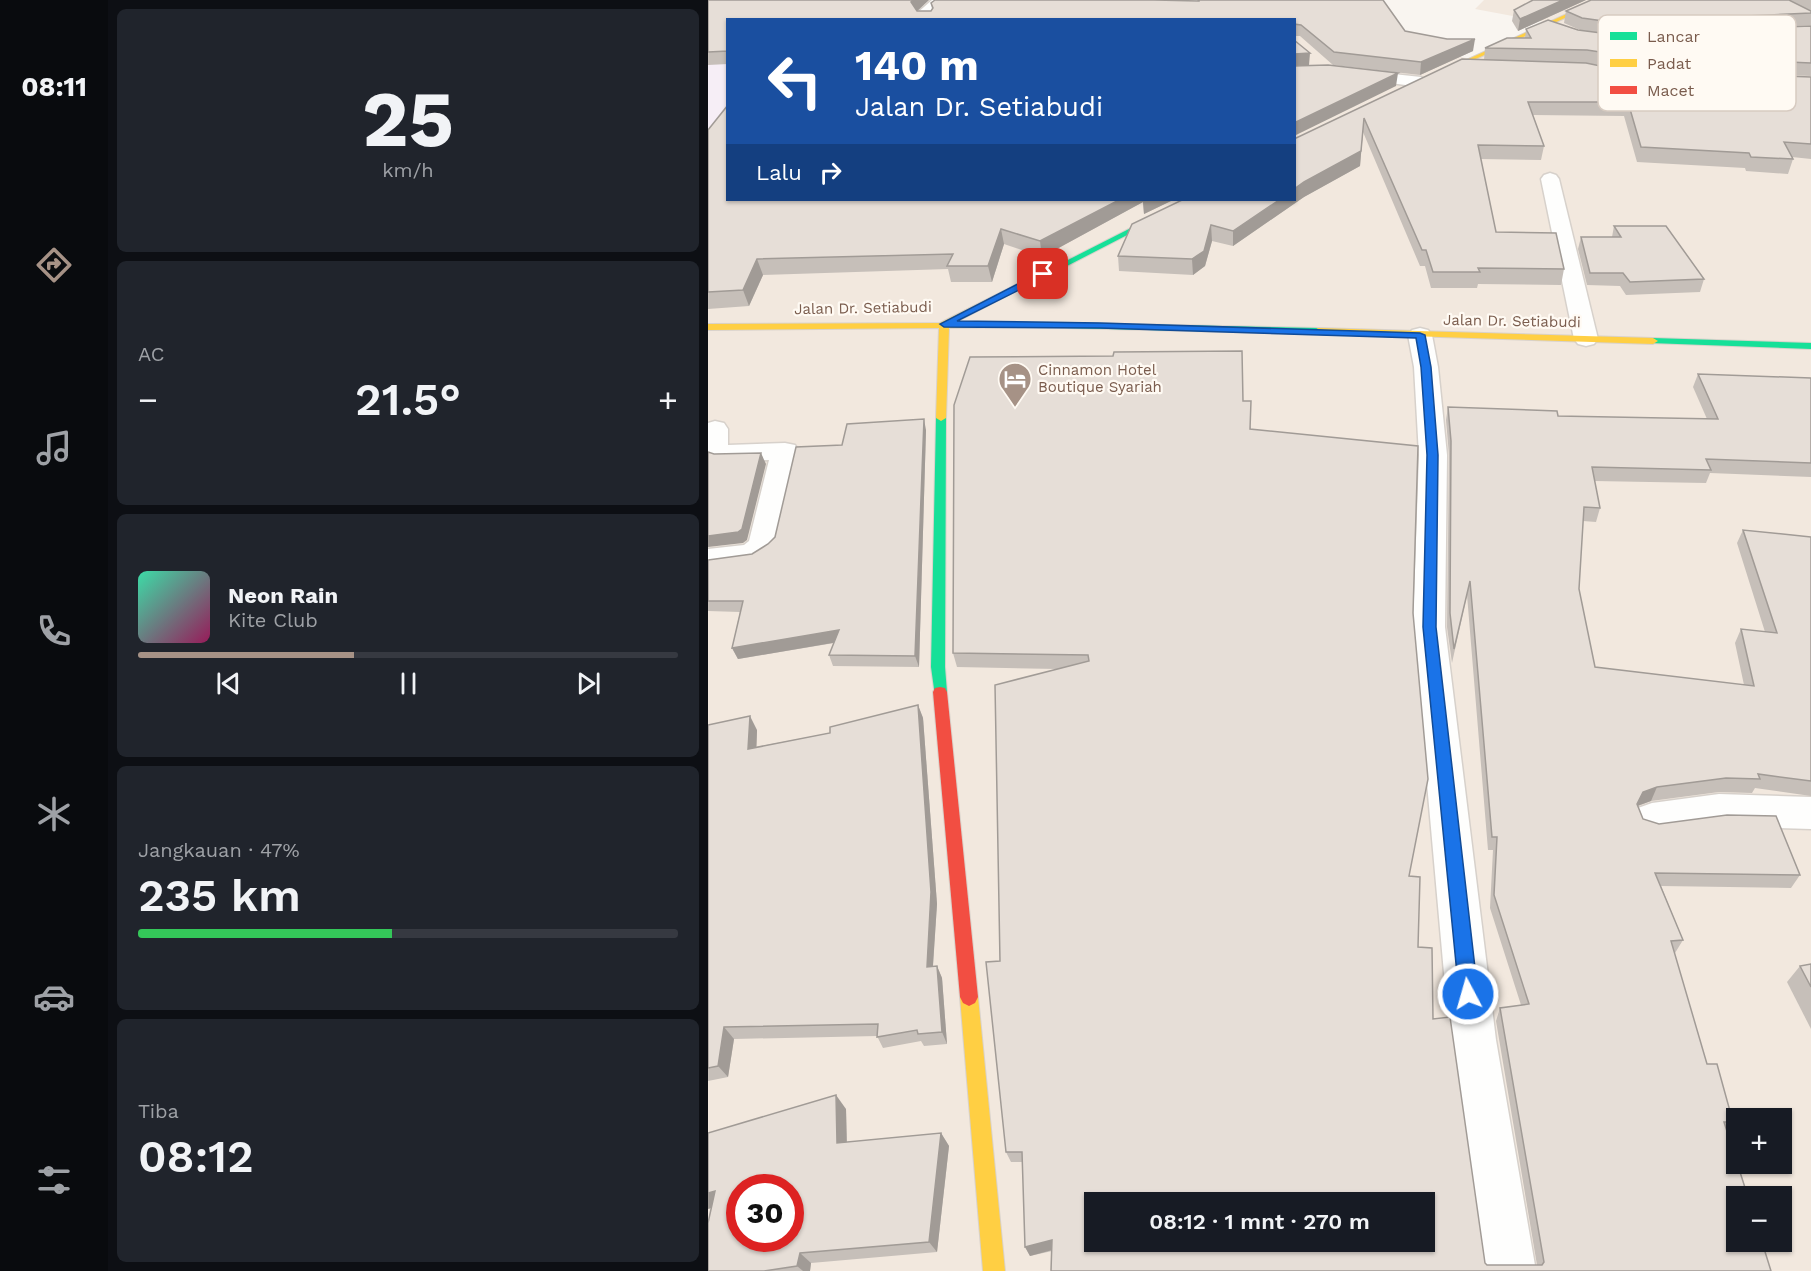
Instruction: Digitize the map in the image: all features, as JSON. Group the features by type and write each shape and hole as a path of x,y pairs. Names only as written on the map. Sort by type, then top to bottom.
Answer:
{"main road":[{"path":"1401,92 1601,0"},
{"path":"994,1271 938,667 944,324 1189,201"},
{"name":"Jalan Dr. Setiabudi","path":"708,327 944,324 1100,326 1811,346"}],"street":[{"path":"927,18 922,14 940,0"},
{"path":"1545,26 1557,27 1569,33"},
{"path":"1311,56 1328,71"},
{"path":"1455,66 1491,66"},
{"path":"1296,73 1328,71 1421,82"},
{"path":"1550,179 1586,339"},
{"path":"1420,335 1426,367 1433,455 1429,627 1473,1040 1509,1271"},
{"path":"708,559 752,554 763,546 785,451 719,454 715,452 715,429"},
{"path":"1652,819 1719,810 1811,813"}],"shaded area":[{"path":"708,0 726,18 726,170 708,185"},
{"path":"1484,0 1811,0 1811,1271 708,1271 708,185 726,198 726,201 1296,201 1296,23 1471,59 1550,23 1475,9"}],"building":[{"path":"708,0 914,0 911,2 917,11 931,11 933,8 931,3 935,0 1383,0 1405,31 1447,39 1475,39 1421,62 1334,52 1301,25 1296,24 1296,18 726,18 726,51 708,52"},
{"path":"1533,0 1563,0 1520,19 1514,10"},
{"path":"1591,0 1789,0 1811,13 1598,15 1598,20 1582,18 1566,11"},
{"path":"1548,20 1578,30 1598,33 1598,52 1485,48 1507,38 1531,38 1526,29"},
{"path":"1811,26 1811,63 1796,62 1796,27"},
{"path":"1296,42 1310,53 1296,54"},
{"path":"1462,59 1586,63 1598,65 1598,102 1528,102 1544,146 1478,145 1496,232 1556,233 1564,269 1478,268 1480,272 1433,272 1426,250 1422,250 1364,118 1361,151 1296,188 1296,138"},
{"path":"1328,65 1398,73 1296,122 1296,66"},
{"path":"1796,76 1811,77 1811,144 1784,142 1793,159 1751,157 1749,153 1641,147 1631,111 1796,111"},
{"path":"726,108 726,201 1117,201 1040,241 1001,229 988,266 947,266 953,254 757,259 743,290 708,292 708,130"},
{"path":"1180,201 1278,201 1233,231 1211,225 1204,251 1192,259 1118,256 1132,224"},
{"path":"1614,226 1666,226 1704,279 1630,282 1623,273 1590,273 1581,237 1621,237"},
{"path":"1242,351 1243,401 1251,401 1250,429 1418,446 1413,613 1428,779 1409,876 1420,877 1418,947 1432,948 1433,1019 1450,1017 1487,1265 1542,1265 1544,1262 1500,1008 1529,1004 1494,895 1497,837 1492,837 1470,581 1454,649 1450,613 1451,441 1448,407 1557,411 1558,416 1718,419 1698,374 1811,378 1811,463 1706,459 1711,470 1592,467 1600,508 1584,507 1579,589 1595,667 1754,686 1741,629 1777,633 1743,530 1811,537 1811,781 1758,774 1760,779 1726,778 1657,787 1643,792 1637,804 1643,819 1659,824 1727,815 1776,816 1800,875 1655,873 1683,940 1671,941 1707,1064 1717,1064 1729,1108 1726,1108 1726,1122 1724,1122 1726,1174 1741,1174 1744,1186 1726,1186 1726,1252 1765,1252 1771,1271 1051,1271 1052,1240 1025,1247 1022,1152 1006,1152 986,962 1000,961 995,685 1089,661 1088,655 953,653 954,405 970,357 1113,356 1114,352"},
{"path":"924,419 915,656 829,655 839,630 732,648 743,601 708,601 708,560 752,554 775,537 796,447 842,445 847,424"},
{"path":"708,452 714,454 761,453 742,529 738,532 708,536"},
{"path":"918,705 931,892 927,967 937,966 942,1032 918,1034 917,1030 877,1037 878,1024 724,1027 718,1066 708,1068 708,725 750,716 748,749 830,733 830,727"},
{"path":"1811,964 1811,987 1800,966"},
{"path":"836,1095 837,1143 941,1133 929,1242 800,1253 797,1266 764,1271 708,1271 708,1223 715,1191 708,1193 708,1133"}],"traffic: fast":[{"path":"1064,264 1189,201"},
{"path":"1026,325 1318,331"},
{"path":"1653,341 1811,346"},
{"path":"940,692 938,667 941,418"}],"traffic: slow":[{"path":"1428,79 1601,0"},
{"path":"941,418 944,324 1064,264"},
{"path":"708,327 1026,325"},
{"path":"1318,331 1653,341"},
{"path":"969,997 994,1271"}],"traffic: jam":[{"path":"940,692 969,997"}],"place":[{"name":"Cinnamon Hotel Boutique Syariah","path":"1015,408"}],"route":[{"path":"1043,274 944,324 1420,335 1426,367 1433,455 1429,627 1468,994"}]}
